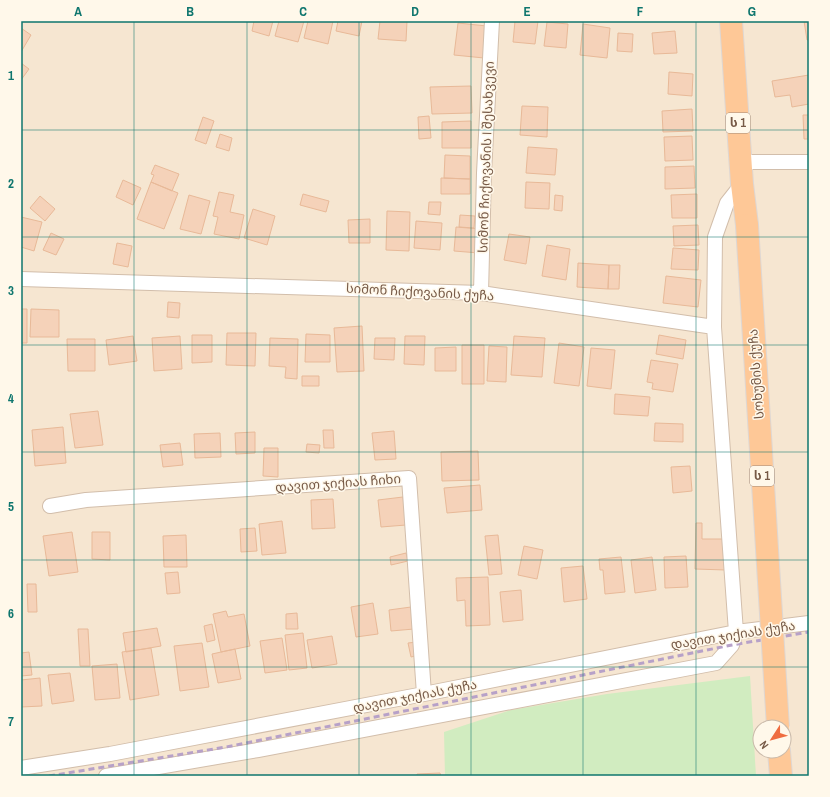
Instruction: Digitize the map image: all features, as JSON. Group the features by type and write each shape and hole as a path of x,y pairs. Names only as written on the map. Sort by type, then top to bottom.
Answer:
{"highway":[{"name":"სოხუმის ქუჩა","path":"731,21 742,184 747,225 778,719"},
{"path":"780,759 781,776"}],"street":[{"name":"სიმონ ჩიქოვანის I შესახვევი","path":"481,293 484,173 492,21"},
{"path":"741,162 809,162"},
{"path":"736,632 714,327 714,237 726,203 742,184"},
{"name":"სიმონ ჩიქოვანის ქუჩა","path":"21,279 481,293 714,327"},
{"name":"დავით ჯიქიას ჩიხი","path":"50,506 86,500 410,478 424,694"},
{"name":"დავით ჯიქიას ქუჩა","path":"21,768 117,753 736,632 809,623"},
{"name":"დავით ჯიქიას ქუჩა","path":"106,776 266,749 716,663 732,645 736,632"}],"shaded area":[{"path":"21,21 809,21 809,776 21,776"}],"green space":[{"path":"750,676 753,719 752,759 755,759 756,776 445,776 444,732 511,710 607,694"}],"building":[{"path":"254,21 273,21 269,36 252,31"},
{"path":"279,21 304,21 298,42 275,36"},
{"path":"308,21 333,21 328,44 304,38"},
{"path":"338,21 362,21 359,36 336,31"},
{"path":"380,21 407,21 406,41 378,39"},
{"path":"515,21 538,21 535,44 513,42"},
{"path":"804,21 809,21 809,40 807,40"},
{"path":"547,22 568,24 566,48 544,46"},
{"path":"458,23 487,26 484,58 454,55"},
{"path":"583,24 610,28 607,58 580,55"},
{"path":"21,28 31,35 21,52"},
{"path":"675,31 677,53 654,54 652,33"},
{"path":"618,33 633,34 632,52 617,51"},
{"path":"21,63 29,69 21,80"},
{"path":"669,72 693,74 692,96 668,94"},
{"path":"809,75 809,104 792,107 790,95 775,97 772,81"},
{"path":"471,86 472,113 432,114 430,87"},
{"path":"522,106 548,107 547,137 520,135"},
{"path":"692,109 693,131 663,132 662,111"},
{"path":"803,115 809,115 809,139 804,139"},
{"path":"429,116 431,138 419,139 418,117"},
{"path":"203,117 214,121 206,144 195,140"},
{"path":"471,121 471,148 442,148 442,122"},
{"path":"220,134 232,138 229,151 216,147"},
{"path":"692,136 693,160 665,161 664,137"},
{"path":"528,147 557,149 555,175 526,173"},
{"path":"445,155 470,156 470,179 444,178"},
{"path":"155,165 179,174 172,191 151,182 154,175 151,174"},
{"path":"694,166 695,188 665,189 665,167"},
{"path":"441,178 470,179 470,194 441,194"},
{"path":"123,180 141,188 133,205 116,197"},
{"path":"151,182 178,193 164,229 137,219"},
{"path":"526,182 550,183 549,209 525,208"},
{"path":"219,192 234,195 230,212 244,215 239,239 214,234 218,217 213,216"},
{"path":"303,194 329,201 326,212 300,205"},
{"path":"697,194 697,218 672,218 671,195"},
{"path":"189,195 210,201 201,234 180,229"},
{"path":"555,195 563,196 562,211 554,210"},
{"path":"40,196 55,209 45,221 30,208"},
{"path":"429,202 441,202 440,215 428,214"},
{"path":"253,209 275,216 267,245 244,238"},
{"path":"387,211 410,212 409,251 386,250"},
{"path":"460,215 475,216 474,228 459,227"},
{"path":"21,217 42,222 34,251 21,247"},
{"path":"370,219 370,243 349,243 348,220"},
{"path":"416,221 442,223 440,250 414,248"},
{"path":"698,225 699,245 674,246 673,226"},
{"path":"456,227 481,229 479,253 454,251"},
{"path":"51,233 64,239 56,255 43,250"},
{"path":"509,234 530,237 526,264 504,260"},
{"path":"117,243 132,246 128,267 113,264"},
{"path":"547,245 570,249 566,280 542,276"},
{"path":"673,248 699,250 698,270 671,269"},
{"path":"578,263 609,265 608,289 577,287"},
{"path":"609,265 620,265 619,289 608,289"},
{"path":"666,276 701,280 698,307 663,303"},
{"path":"168,302 180,303 179,318 167,317"},
{"path":"21,309 27,309 27,343 21,343"},
{"path":"31,309 59,310 59,337 30,337"},
{"path":"362,326 364,371 337,372 334,328"},
{"path":"227,333 256,333 255,366 226,365"},
{"path":"306,334 330,335 330,362 305,362"},
{"path":"192,335 212,335 212,362 192,363"},
{"path":"659,335 686,340 683,359 656,354"},
{"path":"133,336 137,361 109,365 106,340"},
{"path":"180,336 182,369 154,371 152,338"},
{"path":"405,336 425,336 424,365 404,364"},
{"path":"514,336 545,338 542,377 511,375"},
{"path":"270,338 298,339 297,379 285,378 286,367 269,366"},
{"path":"375,338 395,338 394,360 374,359"},
{"path":"67,339 95,339 95,371 68,371"},
{"path":"559,343 584,347 579,386 554,383"},
{"path":"462,345 484,345 484,384 462,384"},
{"path":"489,346 507,347 506,382 487,381"},
{"path":"456,347 456,371 435,371 435,348"},
{"path":"591,348 615,350 611,389 587,386"},
{"path":"651,360 678,364 673,392 652,389 653,383 647,382"},
{"path":"302,376 319,376 319,386 302,386"},
{"path":"615,394 650,397 648,416 614,414"},
{"path":"98,411 103,445 75,448 70,414"},
{"path":"655,423 683,424 683,442 654,441"},
{"path":"63,427 66,463 35,466 32,430"},
{"path":"323,430 333,430 334,448 324,448"},
{"path":"394,431 396,459 375,460 372,433"},
{"path":"255,432 255,453 236,454 235,433"},
{"path":"220,433 221,457 195,458 194,434"},
{"path":"180,443 183,465 163,467 160,445"},
{"path":"307,444 320,445 319,453 306,452"},
{"path":"264,448 278,448 278,477 263,476"},
{"path":"478,451 479,480 442,481 441,452"},
{"path":"690,466 692,491 673,493 671,467"},
{"path":"480,485 482,510 447,513 444,488"},
{"path":"403,497 406,525 381,527 378,500"},
{"path":"333,499 335,528 312,529 311,500"},
{"path":"282,521 286,553 262,555 259,524"},
{"path":"696,523 702,523 702,539 727,539 726,570 695,569"},
{"path":"255,528 257,551 241,552 240,529"},
{"path":"72,532 78,572 49,576 43,536"},
{"path":"92,532 110,532 110,560 92,559"},
{"path":"186,535 187,567 164,567 163,536"},
{"path":"498,535 502,574 489,575 485,536"},
{"path":"524,546 543,550 537,579 518,575"},
{"path":"406,553 408,561 391,565 390,557"},
{"path":"686,556 688,587 665,588 664,557"},
{"path":"621,557 625,592 605,594 603,570 600,570 599,559"},
{"path":"652,557 656,590 635,593 631,560"},
{"path":"583,566 587,599 564,602 561,568"},
{"path":"178,572 180,593 167,594 165,573"},
{"path":"488,577 490,625 466,626 465,600 457,601 456,578"},
{"path":"27,584 36,584 37,612 28,612"},
{"path":"521,590 523,620 503,622 500,592"},
{"path":"373,603 378,634 356,637 351,607"},
{"path":"411,607 414,629 391,631 389,610"},
{"path":"226,611 228,617 244,614 250,646 221,652 213,614"},
{"path":"297,613 298,629 286,629 286,614"},
{"path":"212,624 215,640 207,642 204,626"},
{"path":"157,628 161,646 126,652 123,633"},
{"path":"78,629 88,629 90,666 80,666"},
{"path":"303,633 307,668 289,670 285,635"},
{"path":"332,636 337,664 312,668 307,640"},
{"path":"282,638 287,670 265,673 260,641"},
{"path":"417,642 419,655 411,657 408,643"},
{"path":"202,643 209,687 180,691 174,646"},
{"path":"151,648 159,695 130,700 122,652"},
{"path":"235,649 241,679 218,683 212,654"},
{"path":"29,652 32,675 21,676 21,653"},
{"path":"117,664 120,698 95,700 92,666"},
{"path":"70,673 74,701 52,704 48,675"},
{"path":"40,678 42,706 21,707 21,680"},
{"path":"440,773 441,776 417,776 417,774"}],"railway":[{"path":"49,776 226,747 732,645 809,632"}]}
